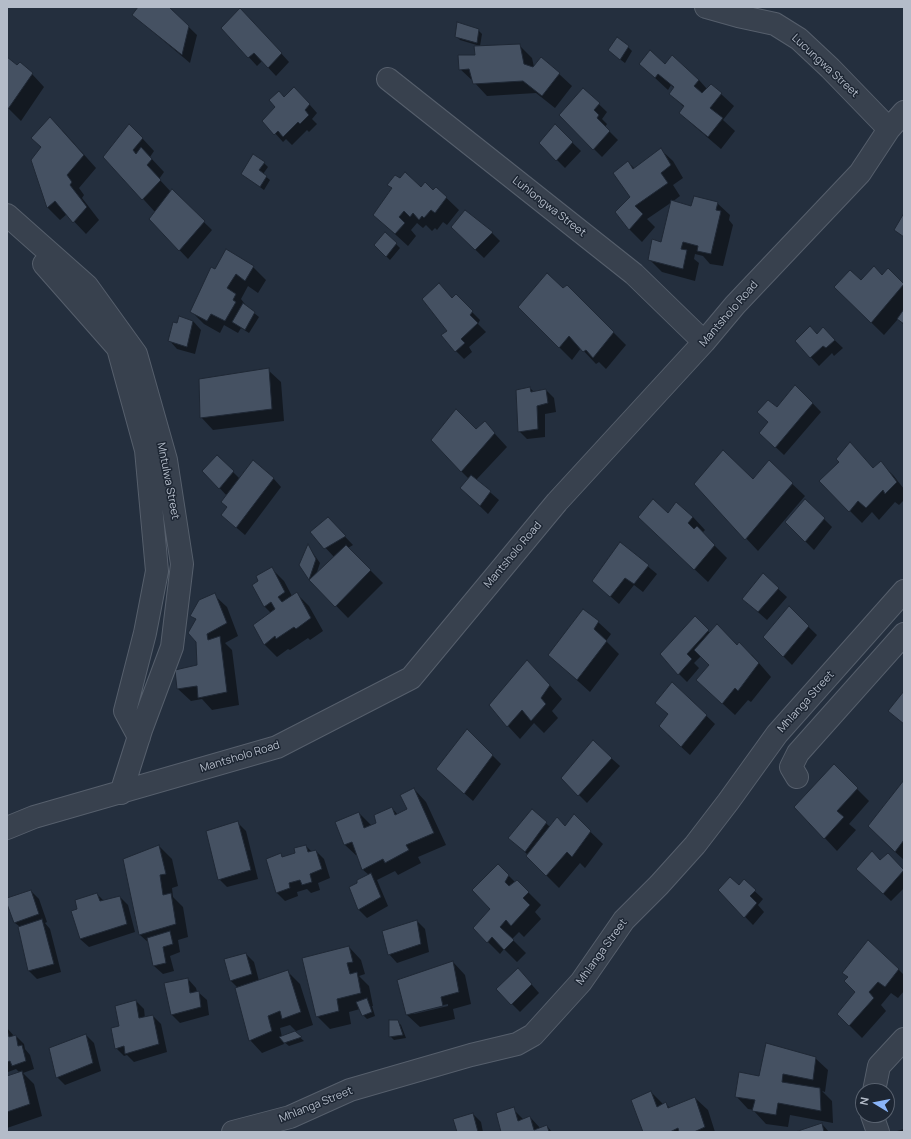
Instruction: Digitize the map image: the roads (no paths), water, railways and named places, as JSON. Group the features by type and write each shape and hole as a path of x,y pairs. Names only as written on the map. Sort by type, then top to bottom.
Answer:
{"street":[{"name":"Lucungwa Street","path":"706,7 775,24 799,39 830,68 889,129"},
{"name":"Luhlongwa Street","path":"388,79 634,274 704,342"},
{"name":"Mantsholo Road","path":"7,828 34,816 121,793 278,747 411,678 557,502 704,342 735,305 860,173 889,129 904,112"},
{"name":"Mntulwa Street","path":"7,215 87,286 136,354 166,460 182,564 172,647 139,737 121,793"},
{"path":"7,230 45,265 118,348 146,450 157,571 145,633 124,712 139,737"},
{"name":"Mhlanga Street","path":"233,1132 290,1117 350,1090 471,1055 517,1044 533,1035 581,982 624,920 659,885 695,845 777,734 904,591"},
{"path":"797,777 791,767 798,754 904,634"},
{"path":"876,1083 879,1066 904,1039"}]}
